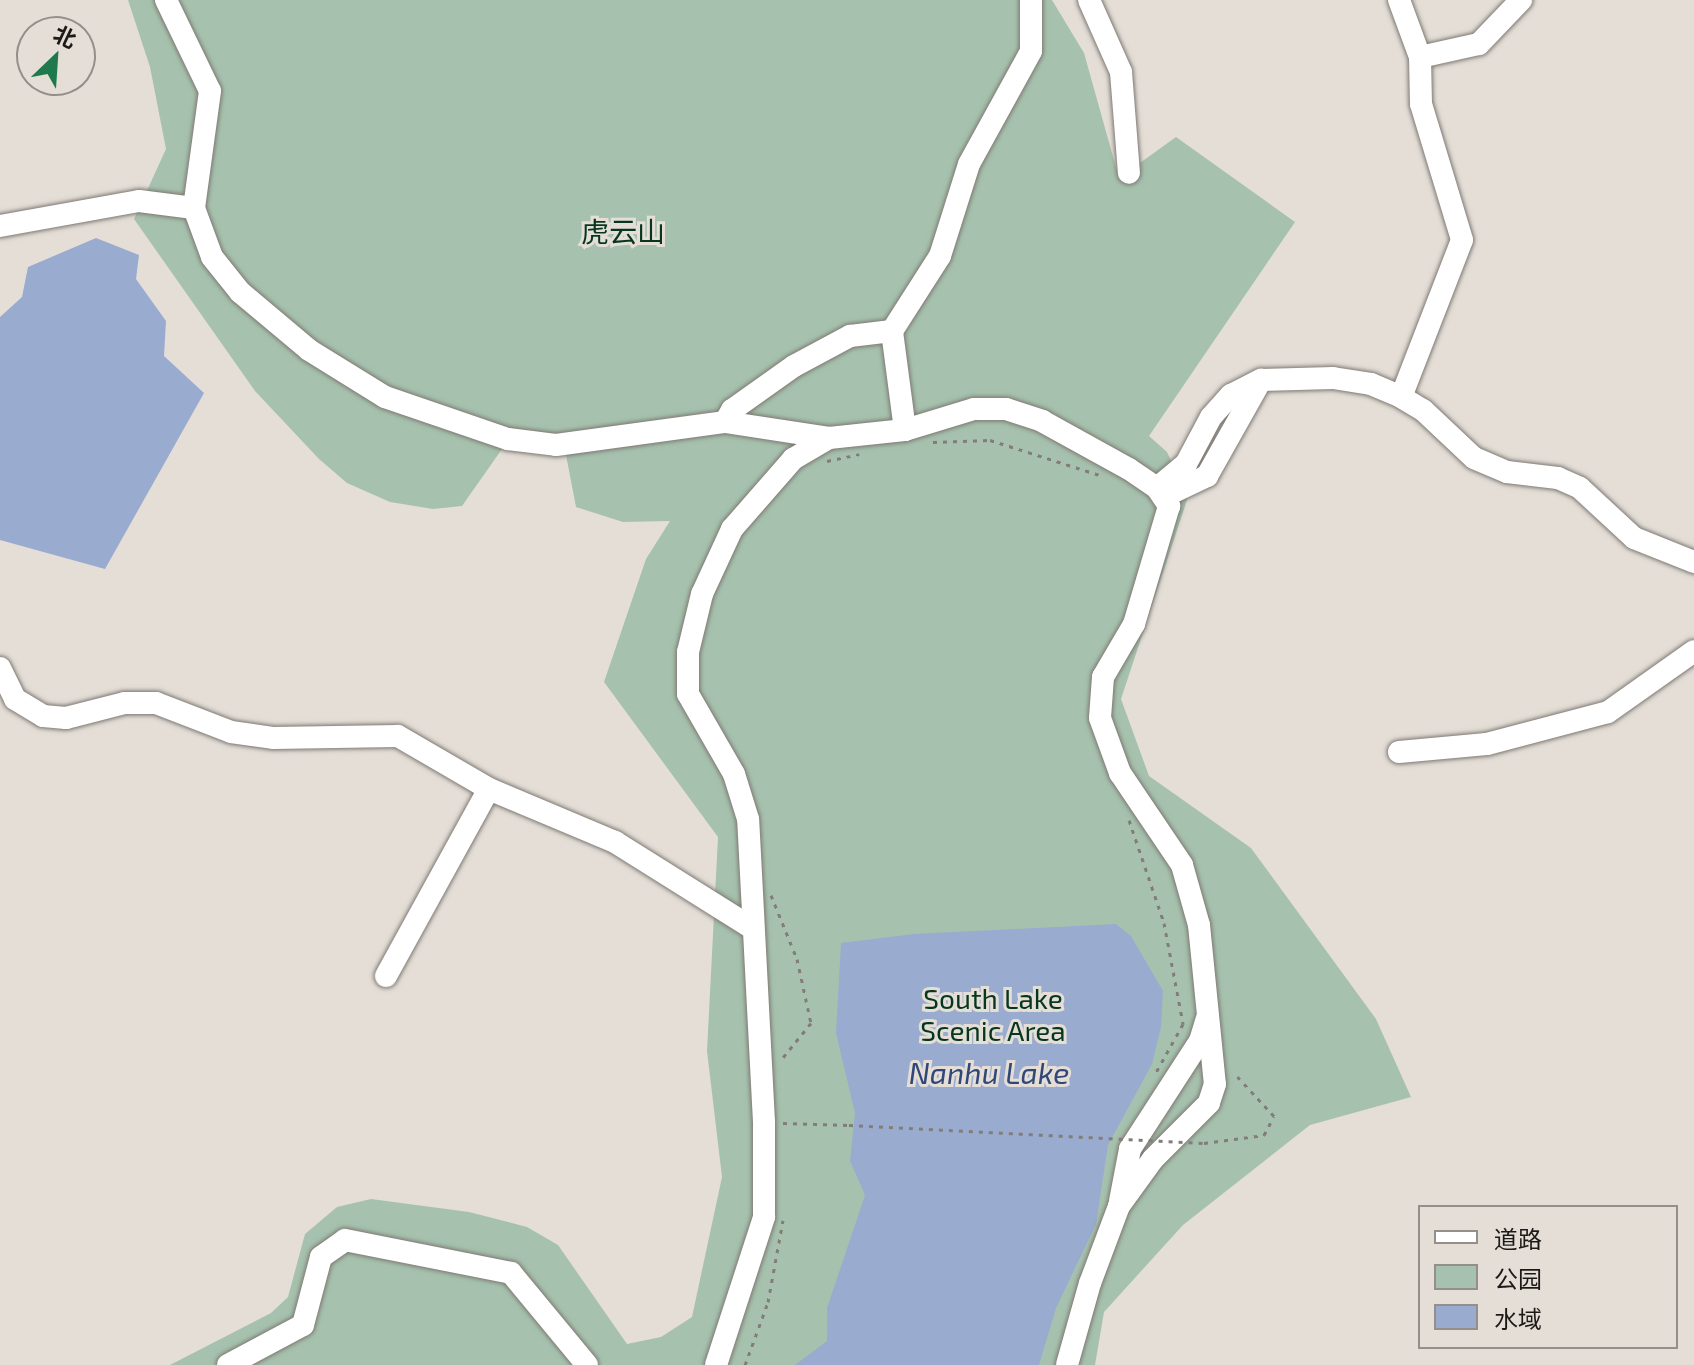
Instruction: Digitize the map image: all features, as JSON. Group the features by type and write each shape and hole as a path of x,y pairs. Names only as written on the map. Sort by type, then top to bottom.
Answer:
{"street":[{"path":"166,0 210,91 194,208 212,257 240,292 309,350 385,397 440,420 508,439 556,445 725,422 829,438 914,436 974,409 1006,409 1042,421 1161,492 1167,517 1134,624 1103,677 1100,718 1120,773 1182,865 1199,925 1213,1051 1214,1095 1153,1159 1119,1206"},
{"path":"914,436 892,331 940,256 969,164 1031,51 1031,0"},
{"path":"1089,0 1121,72 1129,173"},
{"path":"1399,0 1420,57 1421,104 1462,240 1401,397"},
{"path":"1420,57 1479,44 1521,0"},
{"path":"0,226 139,201 194,208"},
{"path":"725,422 732,410 808,359 850,336 892,331"},
{"path":"1161,492 1186,464 1211,417 1231,395 1261,380 1333,378 1371,384 1401,397 1423,410 1474,458 1507,472 1558,478 1580,488 1634,538 1694,562"},
{"path":"716,1365 764,1217 748,819 734,774 688,694 688,652 702,594 732,529 793,459 829,438"},
{"path":"1399,752 1487,744 1608,712 1694,651"},
{"path":"0,668 15,699 43,716 66,718 125,703 156,703 231,732 310,738 398,736 489,789 615,842 752,928"},
{"path":"386,976 489,789"},
{"path":"1067,1365 1119,1206 1130,1149 1200,1041 1208,1013"},
{"path":"228,1365 303,1325 321,1257 345,1240 511,1273 587,1365"}],"path":[{"path":"914,436 990,440 1115,480"},
{"path":"822,462 865,453"},
{"path":"1127,816 1164,923 1183,1024 1148,1087"},
{"path":"766,883 797,959 811,1023 776,1066"},
{"path":"779,1137 779,1122 1204,1143 1264,1135 1274,1116 1213,1051"},
{"path":"1119,1152 1131,1126"},
{"path":"745,1365 768,1302 783,1212"}],"green space":[{"name":"South Lake Scenic Area","path":"128,0 1052,0 1084,53 1119,178 1176,137 1295,222 1149,436 1167,452 1188,497 1121,699 1149,776 1251,848 1376,1019 1411,1097 1310,1125 1183,1225 1104,1312 1095,1365 170,1365 271,1313 288,1297 305,1234 337,1207 371,1199 469,1212 527,1227 558,1245 627,1344 661,1337 692,1317 722,1177 707,1051 718,837 604,682 646,559 670,521 623,522 576,507 566,455 502,449 462,506 433,509 390,502 347,483 319,459 255,391 134,219 166,149 150,67"}],"water":[{"path":"96,238 139,255 136,279 166,321 164,356 204,393 105,569 0,540 0,317 22,297 28,267"},
{"name":"Nanhu Lake","path":"1116,924 1131,936 1163,991 1161,1027 1152,1064 1108,1145 1096,1224 1056,1308 1039,1365 795,1365 827,1341 827,1308 865,1195 850,1161 855,1113 836,1033 841,943 914,934"}],"park label":[{"name":"虎云山","path":"623,231"}]}
